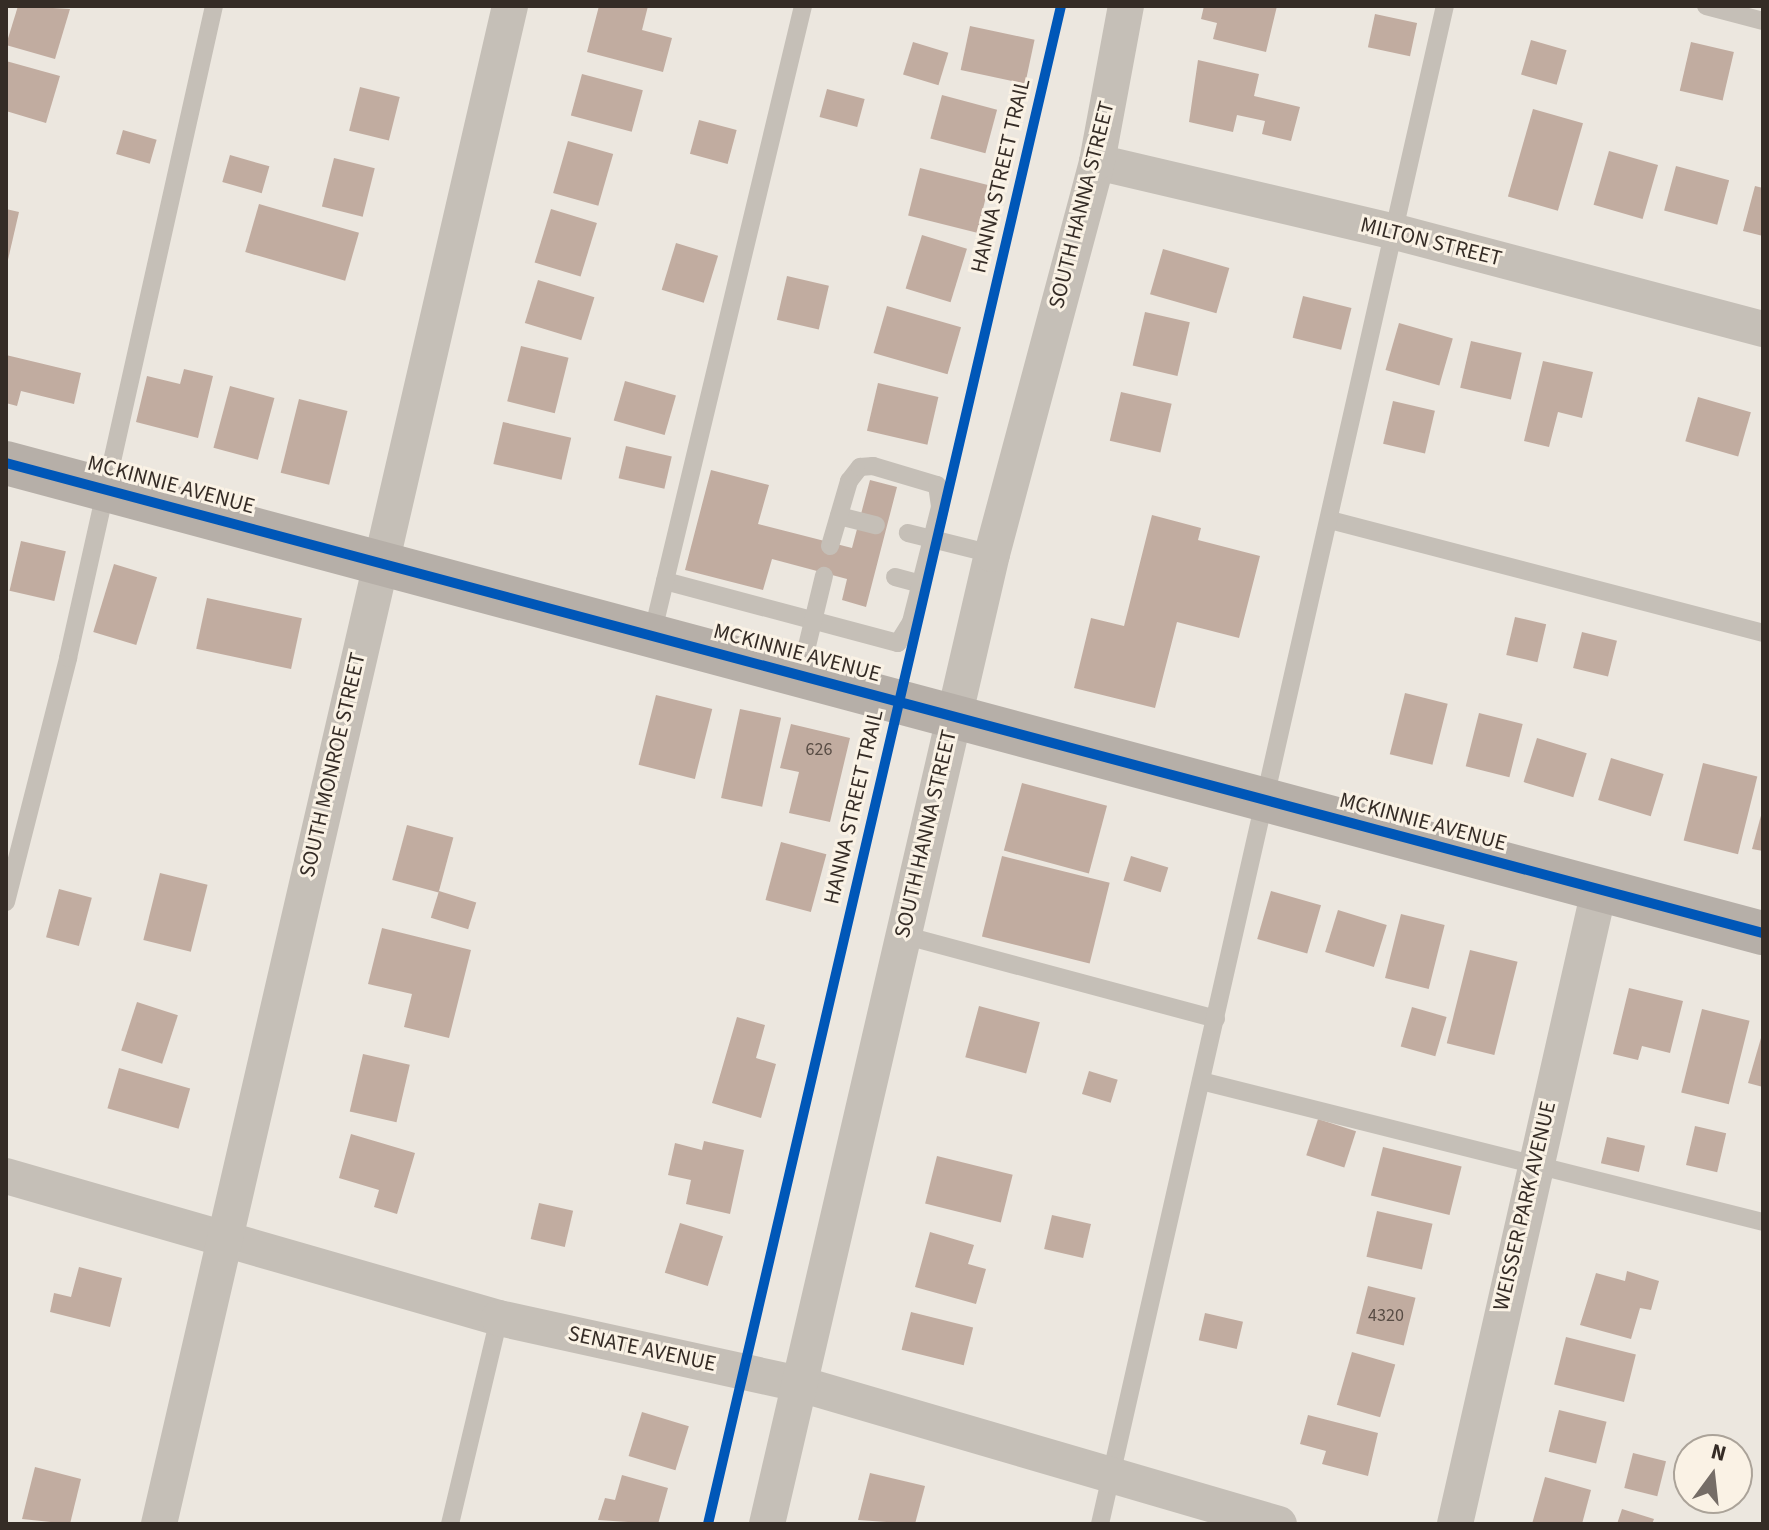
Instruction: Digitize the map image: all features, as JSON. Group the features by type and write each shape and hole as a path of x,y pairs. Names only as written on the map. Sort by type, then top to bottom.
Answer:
{"street":[{"name":"SOUTH MONROE STREET","path":"159,1524 228,1237 379,560 510,6"},
{"name":"SOUTH HANNA STREET","path":"767,1524 992,554 1097,162 1126,6"},
{"name":"MILTON STREET","path":"1097,162 1392,231 1763,329"},
{"name":"MCKINNIE AVENUE","path":"6,463 379,560 1763,933"},
{"name":"WEISSER PARK AVENUE","path":"1455,1524 1534,1164 1599,890"},
{"name":"SENATE AVENUE","path":"6,1176 228,1237 499,1318 800,1384 1279,1524"}],"lane":[{"path":"6,902 106,488 214,6"},
{"path":"652,635 803,6"},
{"path":"1100,1524 1170,1199 1216,1019 1262,799 1330,520 1392,231 1445,6"},
{"path":"1706,6 1763,21"},
{"path":"665,581 898,643 905,637 921,584 941,495 928,479 860,467 849,481 830,546"},
{"path":"839,516 876,525"},
{"path":"1330,520 1763,633"},
{"path":"908,533 992,554"},
{"path":"800,675 824,576"},
{"path":"895,577 921,584"},
{"path":"903,935 1216,1019"},
{"path":"1201,1081 1763,1222"},
{"path":"450,1524 499,1318"}],"building":[{"path":"18,6 70,9 55,59 6,45"},
{"path":"599,6 648,6 642,30 672,38 663,72 587,52"},
{"path":"1204,6 1277,6 1266,52 1213,39 1217,23 1201,19"},
{"path":"1375,14 1417,23 1410,56 1368,47"},
{"path":"970,26 1035,40 1025,84 961,70"},
{"path":"1531,40 1567,50 1557,85 1521,75"},
{"path":"913,42 948,53 938,85 903,75"},
{"path":"1691,42 1734,52 1723,101 1680,91"},
{"path":"1198,60 1259,74 1254,96 1300,107 1291,141 1262,134 1265,121 1237,115 1233,132 1189,122"},
{"path":"6,61 60,76 46,123 6,111"},
{"path":"582,74 643,90 632,132 571,116"},
{"path":"360,87 400,97 389,141 349,131"},
{"path":"827,89 865,99 857,127 819,117"},
{"path":"942,95 997,110 985,153 930,138"},
{"path":"1533,109 1583,123 1558,211 1508,196"},
{"path":"699,120 737,130 728,164 690,154"},
{"path":"123,130 157,140 150,164 116,154"},
{"path":"568,141 613,154 598,206 553,193"},
{"path":"1609,151 1658,165 1643,219 1594,205"},
{"path":"230,155 269,166 262,193 222,182"},
{"path":"334,158 375,168 363,217 322,207"},
{"path":"1676,166 1729,180 1717,225 1664,210"},
{"path":"920,168 989,185 977,233 908,216"},
{"path":"1755,186 1763,188 1763,236 1743,231"},
{"path":"259,204 359,233 345,281 245,252"},
{"path":"6,209 19,212 7,264 6,264"},
{"path":"551,209 597,223 581,277 535,263"},
{"path":"922,235 967,249 951,302 906,289"},
{"path":"676,243 718,256 704,303 662,290"},
{"path":"1163,249 1229,268 1216,313 1150,294"},
{"path":"787,276 829,286 819,330 777,320"},
{"path":"538,280 594,297 581,340 525,323"},
{"path":"1303,296 1352,308 1341,350 1293,338"},
{"path":"887,306 961,327 948,374 873,353"},
{"path":"1145,312 1190,322 1177,376 1133,366"},
{"path":"1399,323 1453,338 1439,386 1385,370"},
{"path":"1471,341 1522,353 1511,399 1460,388"},
{"path":"521,346 569,358 555,413 507,401"},
{"path":"6,355 81,373 74,404 21,391 17,406 6,403"},
{"path":"1543,361 1593,372 1582,418 1558,412 1549,447 1524,441"},
{"path":"184,369 213,376 198,438 136,422 147,376 180,384"},
{"path":"625,381 676,396 665,435 614,420"},
{"path":"878,383 938,397 927,445 867,431"},
{"path":"230,386 274,398 258,460 213,448"},
{"path":"1121,392 1172,404 1160,452 1110,441"},
{"path":"1698,397 1751,412 1738,456 1685,441"},
{"path":"299,399 348,411 329,485 281,473"},
{"path":"1393,401 1435,411 1425,454 1383,444"},
{"path":"503,422 571,438 562,480 493,464"},
{"path":"626,446 672,457 664,489 619,478"},
{"path":"711,470 769,485 758,524 852,548 870,480 897,487 866,607 842,600 847,579 772,559 763,590 685,570"},
{"path":"1152,515 1201,528 1198,540 1260,556 1239,638 1177,622 1155,708 1074,688 1091,618 1124,626"},
{"path":"21,541 66,551 54,601 10,591"},
{"path":"114,564 157,577 136,645 93,632"},
{"path":"207,598 302,618 291,669 196,649"},
{"path":"1515,617 1546,624 1537,662 1506,655"},
{"path":"1582,632 1617,641 1608,677 1573,668"},
{"path":"1405,693 1448,704 1432,765 1390,754"},
{"path":"656,695 712,709 695,779 639,765"},
{"path":"740,709 781,718 762,807 721,798"},
{"path":"1479,713 1523,724 1509,777 1466,766"},
{"path":"791,724 850,738 830,822 789,813 799,772 780,768"},
{"path":"1537,738 1587,753 1573,797 1524,782"},
{"path":"1611,758 1664,774 1651,816 1598,800"},
{"path":"1703,763 1757,777 1738,854 1684,841"},
{"path":"1022,783 1107,806 1089,873 1004,851"},
{"path":"1763,808 1763,851 1752,849"},
{"path":"407,825 453,837 439,892 392,880"},
{"path":"781,842 826,854 811,912 765,900"},
{"path":"1002,856 1110,883 1090,963 982,937"},
{"path":"1131,856 1168,867 1161,892 1123,881"},
{"path":"160,873 208,885 191,952 143,940"},
{"path":"59,889 92,898 79,946 46,937"},
{"path":"439,891 476,902 468,929 431,918"},
{"path":"1271,891 1321,905 1307,953 1257,939"},
{"path":"1338,910 1387,925 1374,967 1325,952"},
{"path":"1401,914 1445,925 1429,989 1385,978"},
{"path":"382,928 471,950 449,1038 404,1027 412,994 368,984"},
{"path":"1470,950 1518,962 1494,1055 1447,1043"},
{"path":"1629,988 1683,1001 1670,1053 1642,1046 1638,1060 1613,1054"},
{"path":"137,1002 178,1015 162,1064 121,1051"},
{"path":"979,1006 1040,1022 1026,1073 965,1057"},
{"path":"1412,1007 1447,1017 1435,1056 1401,1046"},
{"path":"1702,1009 1750,1021 1729,1104 1681,1092"},
{"path":"737,1017 765,1025 756,1058 776,1064 761,1118 712,1103"},
{"path":"1763,1031 1763,1087 1748,1083"},
{"path":"363,1054 410,1065 396,1122 350,1111"},
{"path":"119,1068 190,1088 179,1129 107,1108"},
{"path":"1089,1071 1118,1080 1111,1103 1082,1094"},
{"path":"1318,1119 1356,1131 1344,1168 1306,1155"},
{"path":"1695,1126 1726,1133 1717,1172 1686,1165"},
{"path":"351,1134 415,1153 397,1214 374,1207 379,1190 339,1178"},
{"path":"1607,1137 1645,1146 1639,1172 1601,1163"},
{"path":"704,1141 744,1150 730,1214 686,1204 691,1180 668,1175 675,1143 702,1150"},
{"path":"1383,1147 1462,1167 1449,1215 1371,1196"},
{"path":"937,1156 1013,1175 1001,1222 925,1204"},
{"path":"539,1203 573,1211 565,1247 531,1239"},
{"path":"1377,1211 1433,1224 1422,1270 1366,1257"},
{"path":"1052,1215 1091,1224 1083,1258 1044,1249"},
{"path":"680,1223 723,1236 708,1286 665,1273"},
{"path":"930,1232 974,1245 968,1264 986,1269 976,1304 915,1287"},
{"path":"79,1267 122,1278 110,1327 50,1312 54,1293 71,1297"},
{"path":"1627,1271 1659,1281 1651,1310 1640,1308 1631,1339 1580,1325 1596,1273 1625,1281"},
{"path":"1368,1286 1416,1298 1404,1345 1356,1334"},
{"path":"911,1312 973,1327 964,1365 902,1350"},
{"path":"1205,1313 1243,1322 1237,1349 1199,1340"},
{"path":"1566,1337 1636,1354 1624,1402 1554,1385"},
{"path":"1352,1352 1395,1364 1380,1417 1337,1405"},
{"path":"1559,1410 1607,1422 1596,1464 1549,1452"},
{"path":"642,1412 689,1426 675,1470 629,1456"},
{"path":"1308,1415 1378,1433 1368,1476 1322,1464 1326,1451 1300,1444"},
{"path":"1633,1453 1666,1461 1657,1496 1624,1488"},
{"path":"35,1467 81,1479 70,1524 22,1519"},
{"path":"870,1473 925,1486 915,1524 858,1520"},
{"path":"622,1475 668,1488 658,1524 598,1520 605,1498 615,1500"},
{"path":"1545,1477 1591,1490 1582,1524 1532,1524"},
{"path":"1622,1509 1654,1519 1652,1524 1617,1524"}],"cycle path":[{"name":"HANNA STREET TRAIL","path":"708,1524 1061,6"},
{"name":"HANNA STREET TRAIL","path":"6,463 1763,933"}]}
